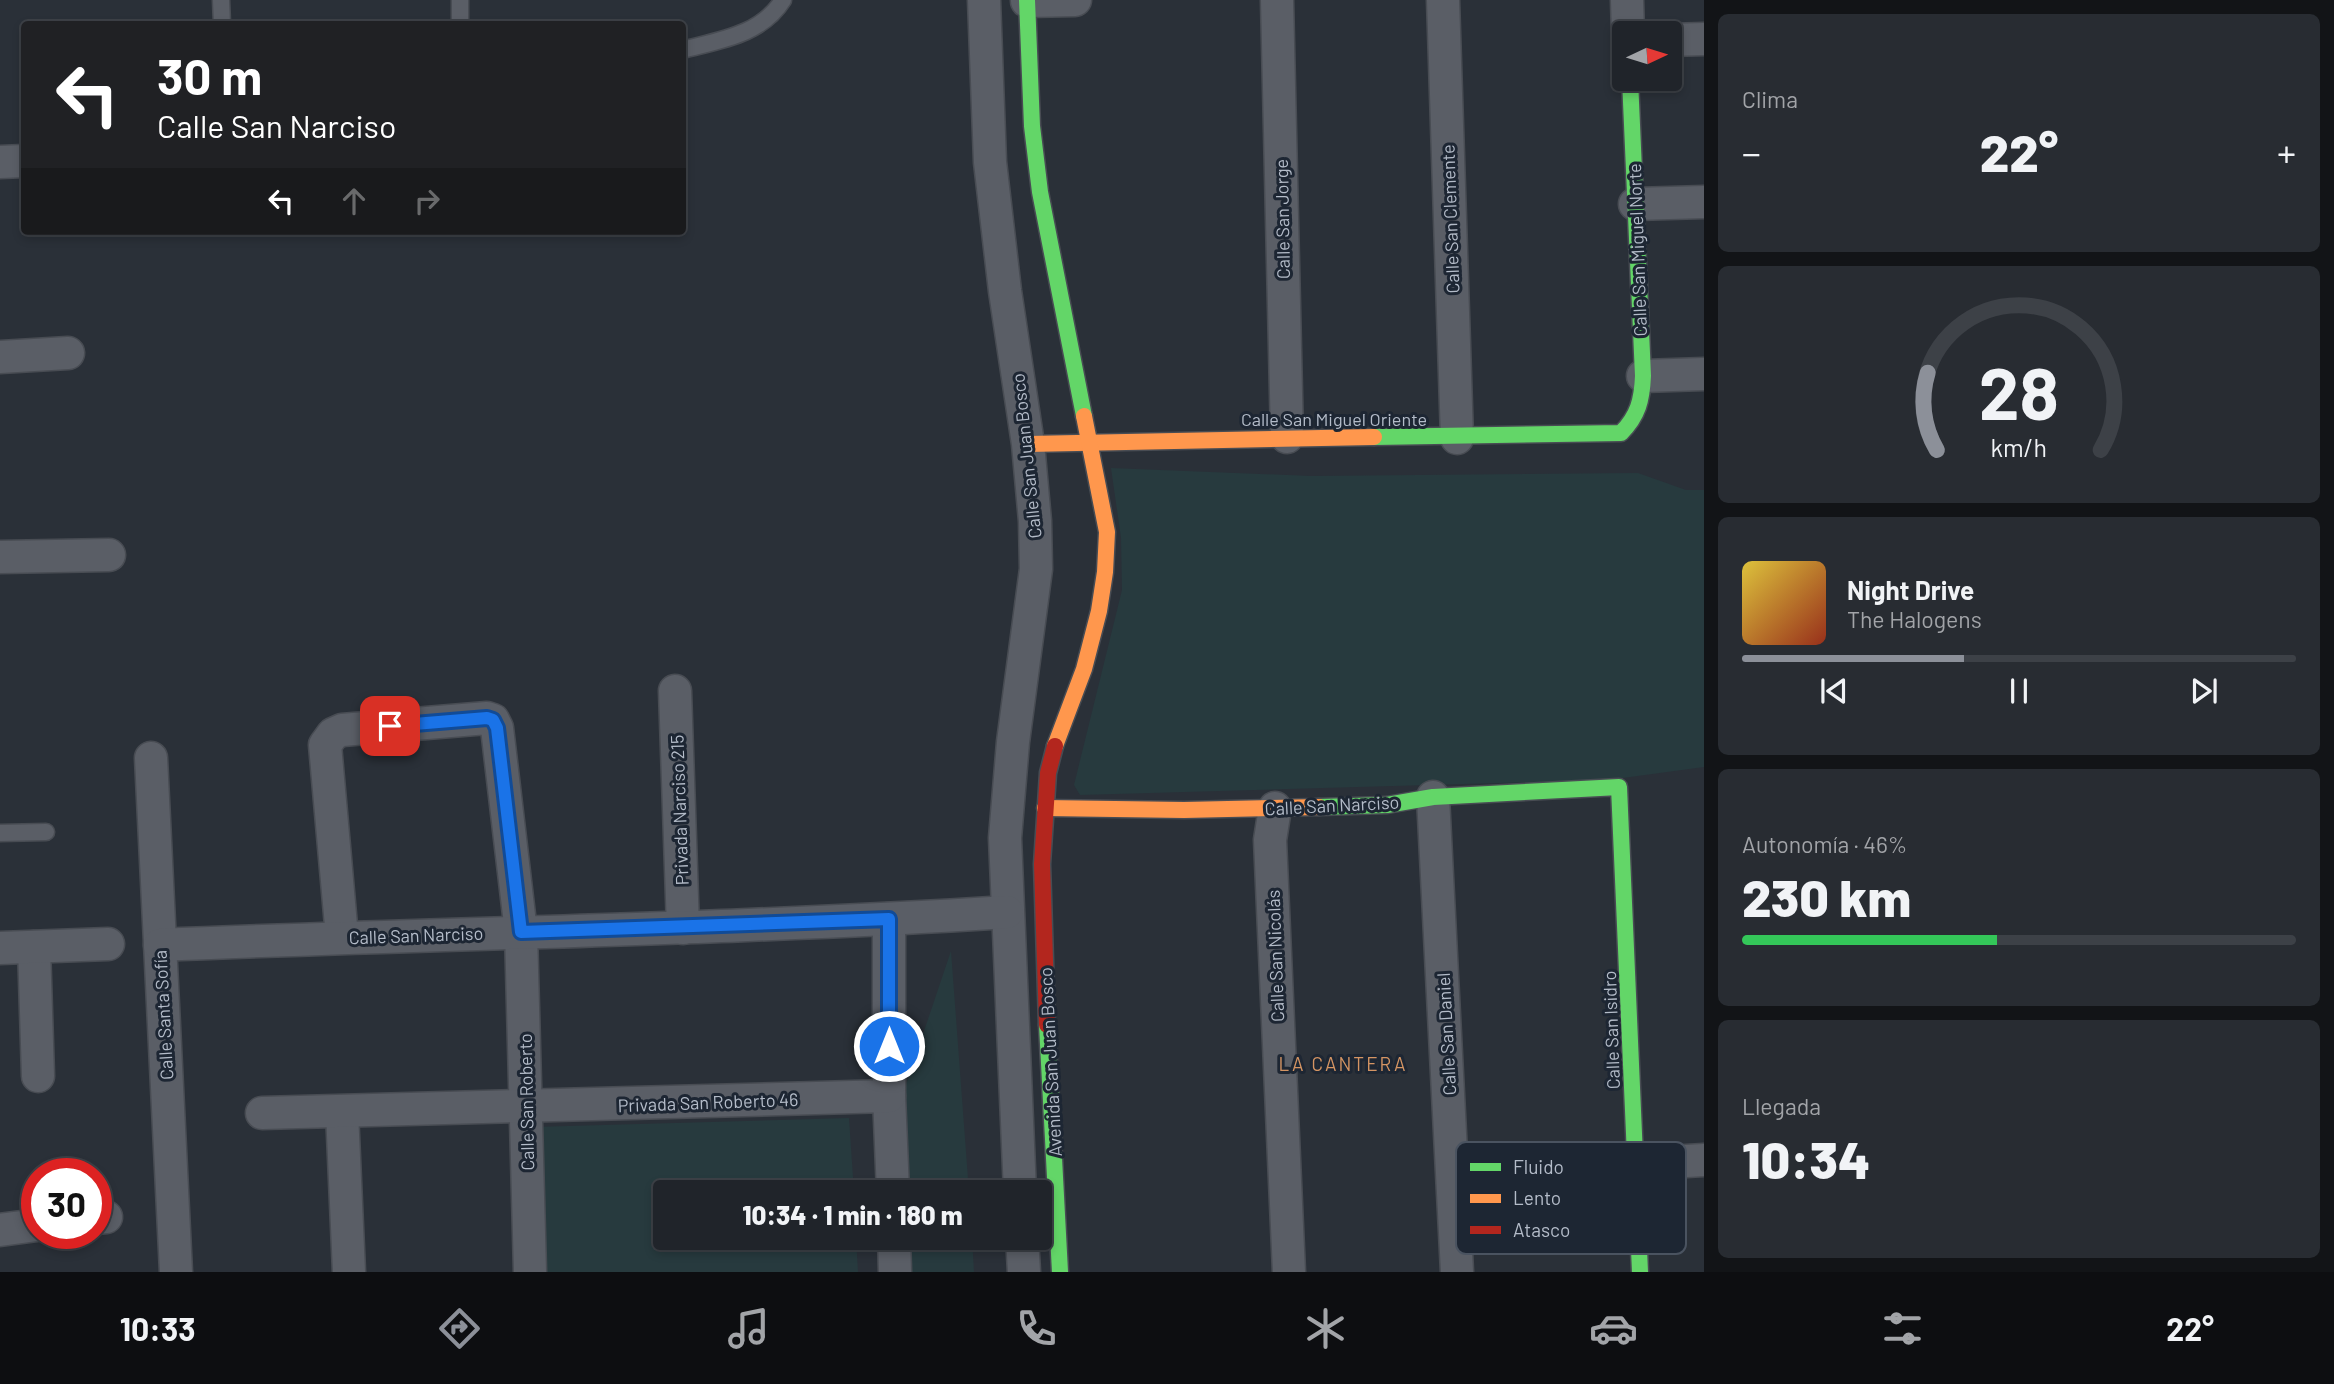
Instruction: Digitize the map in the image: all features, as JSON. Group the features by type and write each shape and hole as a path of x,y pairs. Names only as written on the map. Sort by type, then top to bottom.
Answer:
{"street":[{"name":"Calle San Juan Bosco","path":"984,0 990,162 1005,291 1028,444 1035,522 1035,569 1006,804 1007,898"},
{"path":"1041,888 1049,769 1058,733 1077,690 1101,605 1108,565 1107,532 1040,192 1032,126 1027,0 1075,0"},
{"name":"Calle San Jorge","path":"1277,0 1286,437"},
{"name":"Calle San Clemente","path":"1443,0 1457,438"},
{"path":"1627,0 1628,21"},
{"path":"1682,40 1704,39"},
{"name":"Calle San Miguel Norte","path":"1630,91 1643,376 1642,402 1635,420"},
{"path":"0,162 21,161"},
{"path":"1635,204 1704,202"},
{"path":"0,357 68,354"},
{"path":"1643,376 1704,374"},
{"name":"Calle San Miguel Oriente","path":"1028,444 1286,437 1457,438 1621,433 1635,420"},
{"path":"0,557 108,555"},
{"name":"Privada Narciso 215","path":"675,691 683,928"},
{"name":"Calle San Roberto","path":"342,937 325,745 333,734 342,730 487,718 493,720 497,728 521,932 530,1272"},
{"name":"Calle Santa Sofía","path":"151,758 176,1272"},
{"name":"Calle San Narciso","path":"1045,808 1184,810 1387,805 1433,797 1619,787"},
{"name":"Calle San Isidro","path":"1619,787 1635,1142"},
{"name":"Calle San Daniel","path":"1433,797 1456,1252"},
{"name":"Calle San Nicolás","path":"1275,808 1270,840 1289,1272"},
{"name":"Calle San Narciso","path":"160,945 889,919 1007,898 1041,888"},
{"name":"Avenida San Juan Bosco","path":"1041,888 1060,1272"},
{"name":"Avenida San Juan Bosco","path":"1007,898 1019,1180"},
{"path":"889,919 892,1180"},
{"path":"0,948 108,944"},
{"path":"33,947 38,1076"},
{"name":"Privada San Roberto 46","path":"262,1113 889,1096"},
{"path":"342,1112 349,1272"},
{"path":"1686,1161 1704,1160"},
{"path":"0,1230 21,1227"},
{"path":"894,1250 895,1272"},
{"path":"1023,1250 1024,1272"},
{"name":"Calle San Daniel","path":"1456,1254 1457,1272"},
{"name":"Calle San Isidro","path":"1639,1254 1640,1272"}],"lane":[{"path":"221,0 222,21"},
{"path":"460,0 460,21"},
{"path":"686,49 748,33 775,13 783,0"},
{"path":"0,833 46,832"}],"green space":[{"path":"1111,468 1311,476 1638,473 1686,490 1704,490 1704,767 1608,780 1080,795 1074,785 1122,590 1121,538"},
{"path":"951,951 968,1180 899,1180 896,1114"},
{"path":"849,1118 853,1180 653,1180 653,1250 857,1250 858,1272 536,1272 533,1127"},
{"path":"901,1250 973,1250 974,1272 902,1272"}],"traffic: fast":[{"path":"1027,0 1032,126 1040,192 1084,416"},
{"path":"1374,437 1621,433 1631,420 1642,393 1643,376 1631,91"},
{"path":"1319,807 1387,805 1433,797 1619,787 1634,1142"},
{"path":"1047,1025 1060,1272"},
{"path":"1639,1254 1640,1272"}],"traffic: slow":[{"path":"1055,746 1084,669 1099,611 1105,572 1107,532 1084,416"},
{"path":"1028,444 1374,437"},
{"path":"1045,808 1184,810 1319,807"}],"traffic: jam":[{"path":"1047,1025 1042,864 1048,773 1055,746"}],"district":[{"name":"LA CANTERA","path":"1343,1063"}],"route":[{"path":"390,726 487,718 493,720 497,728 521,932 889,919 889,1046"}]}
